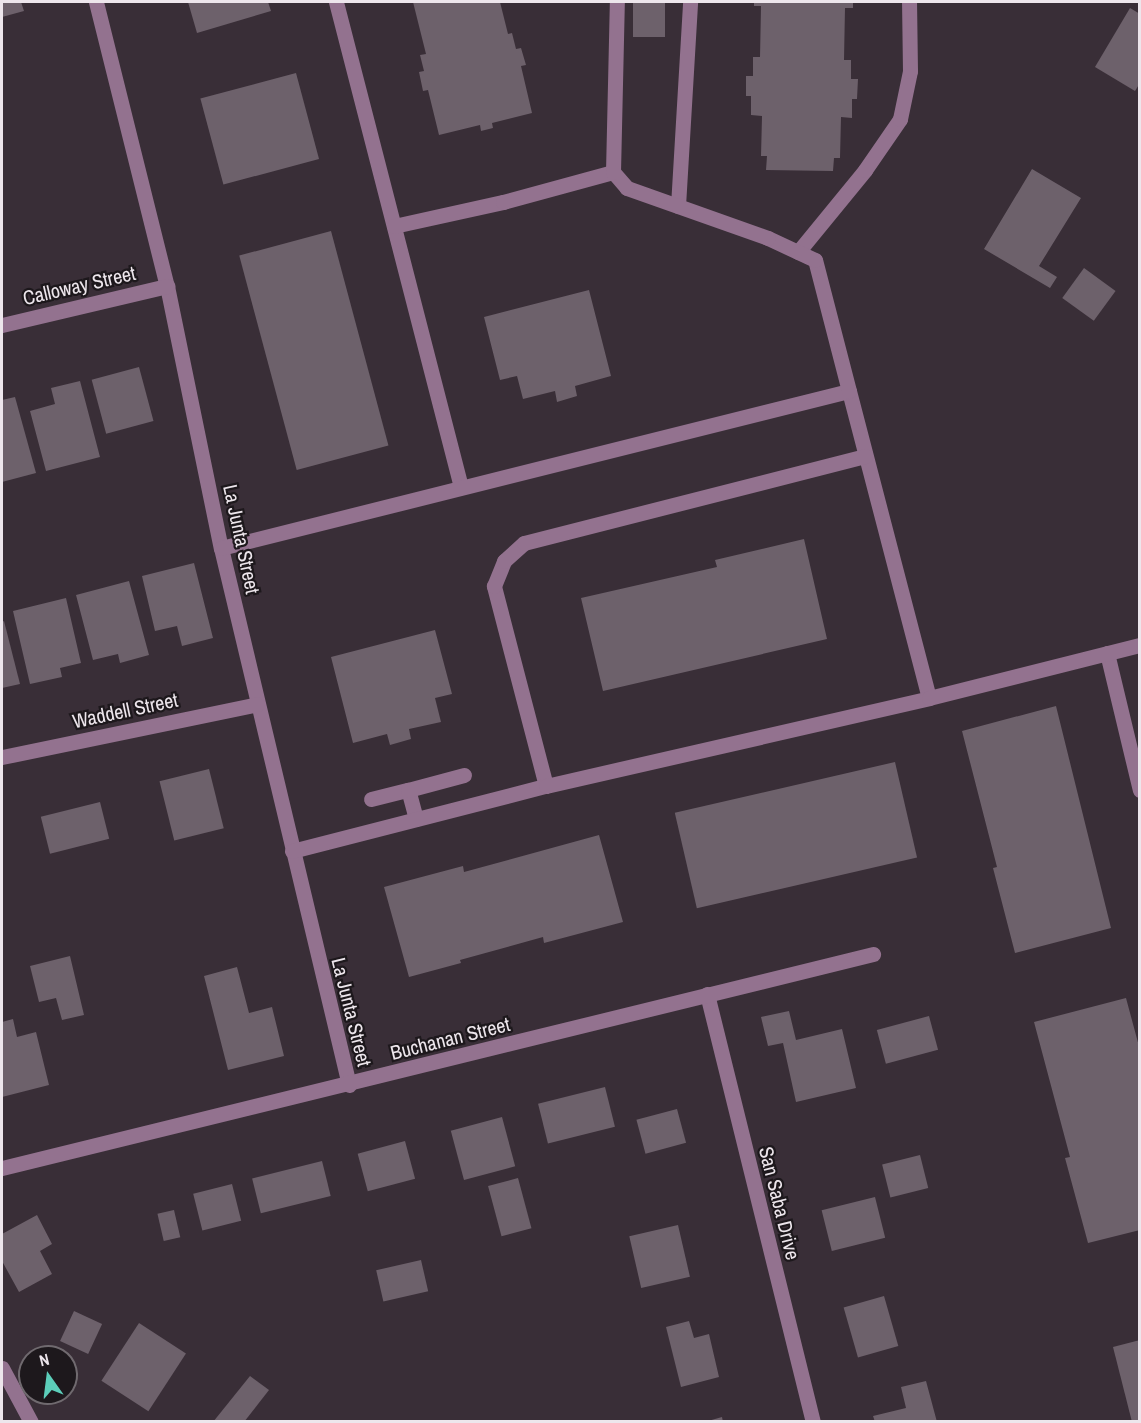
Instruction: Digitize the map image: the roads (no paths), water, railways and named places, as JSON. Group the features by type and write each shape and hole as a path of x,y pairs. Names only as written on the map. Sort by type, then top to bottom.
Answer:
{"street":[{"name":"La Junta Street","path":"96,2 167,286 221,548 348,1085"},
{"path":"336,2 460,487"},
{"path":"617,2 613,172 627,188 768,238 815,260 929,698"},
{"path":"678,206 690,2"},
{"path":"798,252 865,170 900,119 910,71 909,2"},
{"path":"394,226 503,202 613,172"},
{"name":"Calloway Street","path":"2,326 167,286"},
{"path":"221,548 849,391"},
{"path":"546,786 494,586 504,561 524,543 865,456"},
{"path":"291,851 546,786 929,698 1140,645"},
{"path":"1107,653 1140,790"},
{"name":"Waddell Street","path":"2,757 257,704"},
{"path":"371,799 464,775"},
{"path":"408,790 416,819"},
{"name":"Buchanan Street","path":"2,1168 348,1085 873,954"},
{"name":"San Saba Drive","path":"707,994 813,1422"},
{"path":"2,1368 31,1422"}]}
